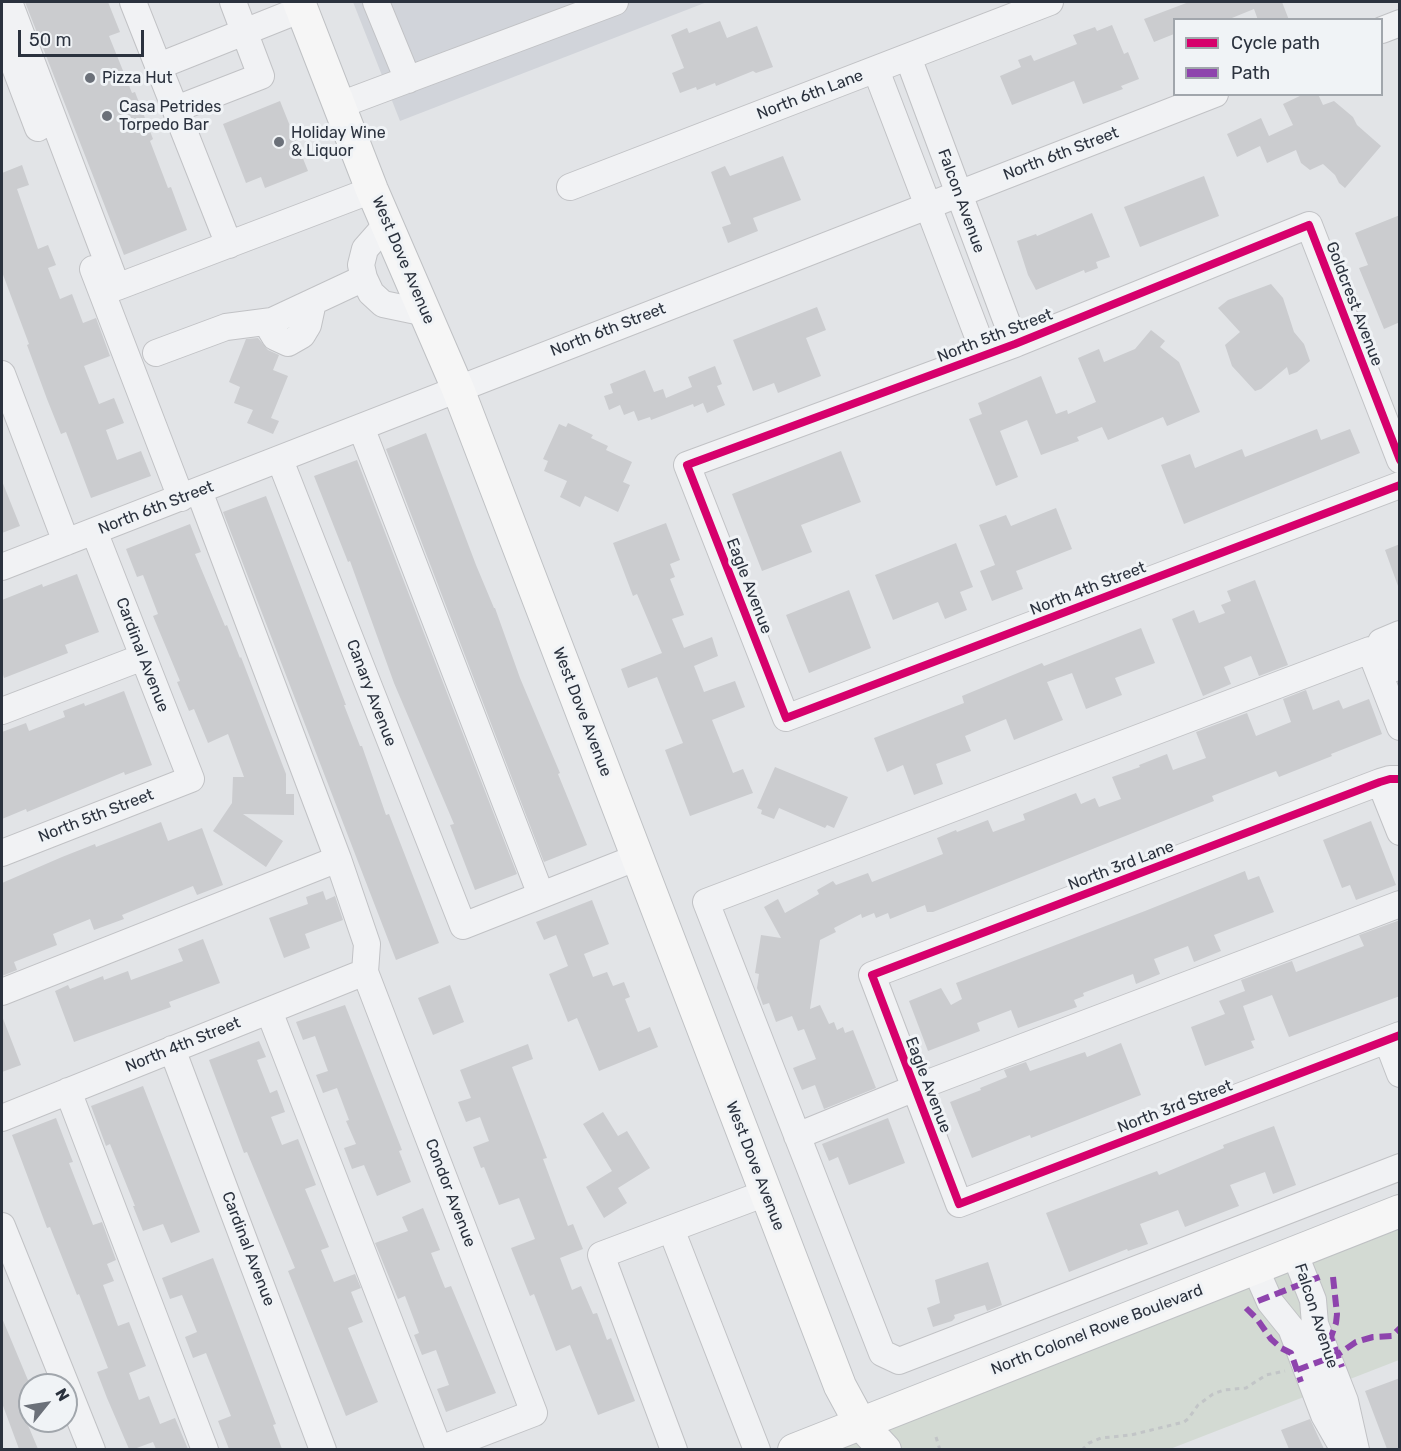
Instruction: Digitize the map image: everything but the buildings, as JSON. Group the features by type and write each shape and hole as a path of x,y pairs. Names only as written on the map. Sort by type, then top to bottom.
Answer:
{"main road":[{"name":"West Dove Avenue","path":"301,5 372,189 458,389 840,1386 860,1423 885,1449"},
{"name":"North Colonel Rowe Boulevard","path":"794,1449 1400,1211"}],"street":[{"path":"9,2 117,287 372,189"},
{"path":"133,2 229,245"},
{"path":"176,109 261,76 233,2"},
{"path":"376,2 408,80"},
{"path":"340,105 615,2"},
{"name":"North 6th Lane","path":"570,187 1050,2"},
{"path":"159,66 245,32 301,5"},
{"path":"1383,30 1400,23"},
{"path":"2,33 338,859 367,944 365,972"},
{"name":"Falcon Avenue","path":"908,57 1015,344"},
{"name":"Falcon Avenue","path":"876,70 985,355"},
{"name":"North 6th Street","path":"2,567 1210,96"},
{"path":"387,224 365,249 361,265 364,278 371,293 383,304 426,313"},
{"name":"North 5th Street","path":"687,465 1015,344 1308,225"},
{"name":"Goldcrest Avenue","path":"1308,225 1400,460"},
{"path":"156,354 226,327 272,321 364,278"},
{"path":"2,374 66,542"},
{"path":"361,428 541,895 638,857"},
{"name":"Canary Avenue","path":"279,460 462,926 541,895"},
{"name":"Eagle Avenue","path":"687,465 786,718"},
{"name":"North 4th Street","path":"786,718 1400,485"},
{"name":"Cardinal Avenue","path":"94,531 191,779"},
{"path":"1400,634 1381,642 1400,689"},
{"path":"1400,728 1370,650 706,902 882,1353 899,1361 1400,1167"},
{"path":"2,711 143,657"},
{"name":"North 5th Street","path":"2,853 191,779"},
{"path":"1390,781 1400,832"},
{"name":"North 3rd Lane","path":"872,975 1390,781"},
{"path":"2,992 338,859"},
{"path":"798,1136 915,1088 1400,904"},
{"name":"North 4th Street","path":"2,1118 365,972"},
{"name":"Condor Avenue","path":"365,972 534,1413 439,1449"},
{"name":"Eagle Avenue","path":"872,975 959,1204"},
{"path":"269,1011 439,1449"},
{"path":"1393,1038 1400,1074"},
{"name":"North 3rd Street","path":"959,1204 1393,1038"},
{"name":"Cardinal Avenue","path":"172,1049 323,1449"},
{"path":"68,1091 205,1449"},
{"path":"674,1449 601,1255 766,1193"},
{"path":"2,1226 61,1373"},
{"path":"671,1229 757,1449"},
{"name":"Falcon Avenue","path":"1294,1252 1313,1300 1315,1324 1345,1401 1356,1449"},
{"name":"Falcon Avenue","path":"1256,1268 1270,1302 1291,1328 1324,1415 1344,1449"},
{"path":"78,1415 92,1449"}],"path":[{"path":"1082,1449 1101,1438 1131,1435 1184,1422 1198,1405 1213,1394 1224,1390 1246,1388 1266,1375 1288,1371"},
{"path":"936,1437 940,1449"}],"shaded area":[{"path":"353,2 707,2 400,121"},
{"path":"1399,1226 1399,1360 1170,1449 821,1450"}],"marked path":[{"path":"1258,1301 1322,1276"},
{"path":"1333,1277 1337,1314 1331,1337 1342,1367"},
{"path":"1246,1308 1271,1339 1291,1353 1301,1382"},
{"path":"1297,1370 1337,1355 1356,1342 1373,1337 1392,1336 1400,1328"}],"cycle path":[{"path":"1400,460 1309,225 1015,344 687,465 786,718 1400,485"},
{"path":"1400,779 1380,782 872,975 959,1204 1400,1035"}],"place":[{"name":"Pizza Hut","path":"90,78"},
{"name":"Casa Petrides Torpedo Bar","path":"107,116"},
{"name":"Holiday Wine & Liquor","path":"279,142"}]}
